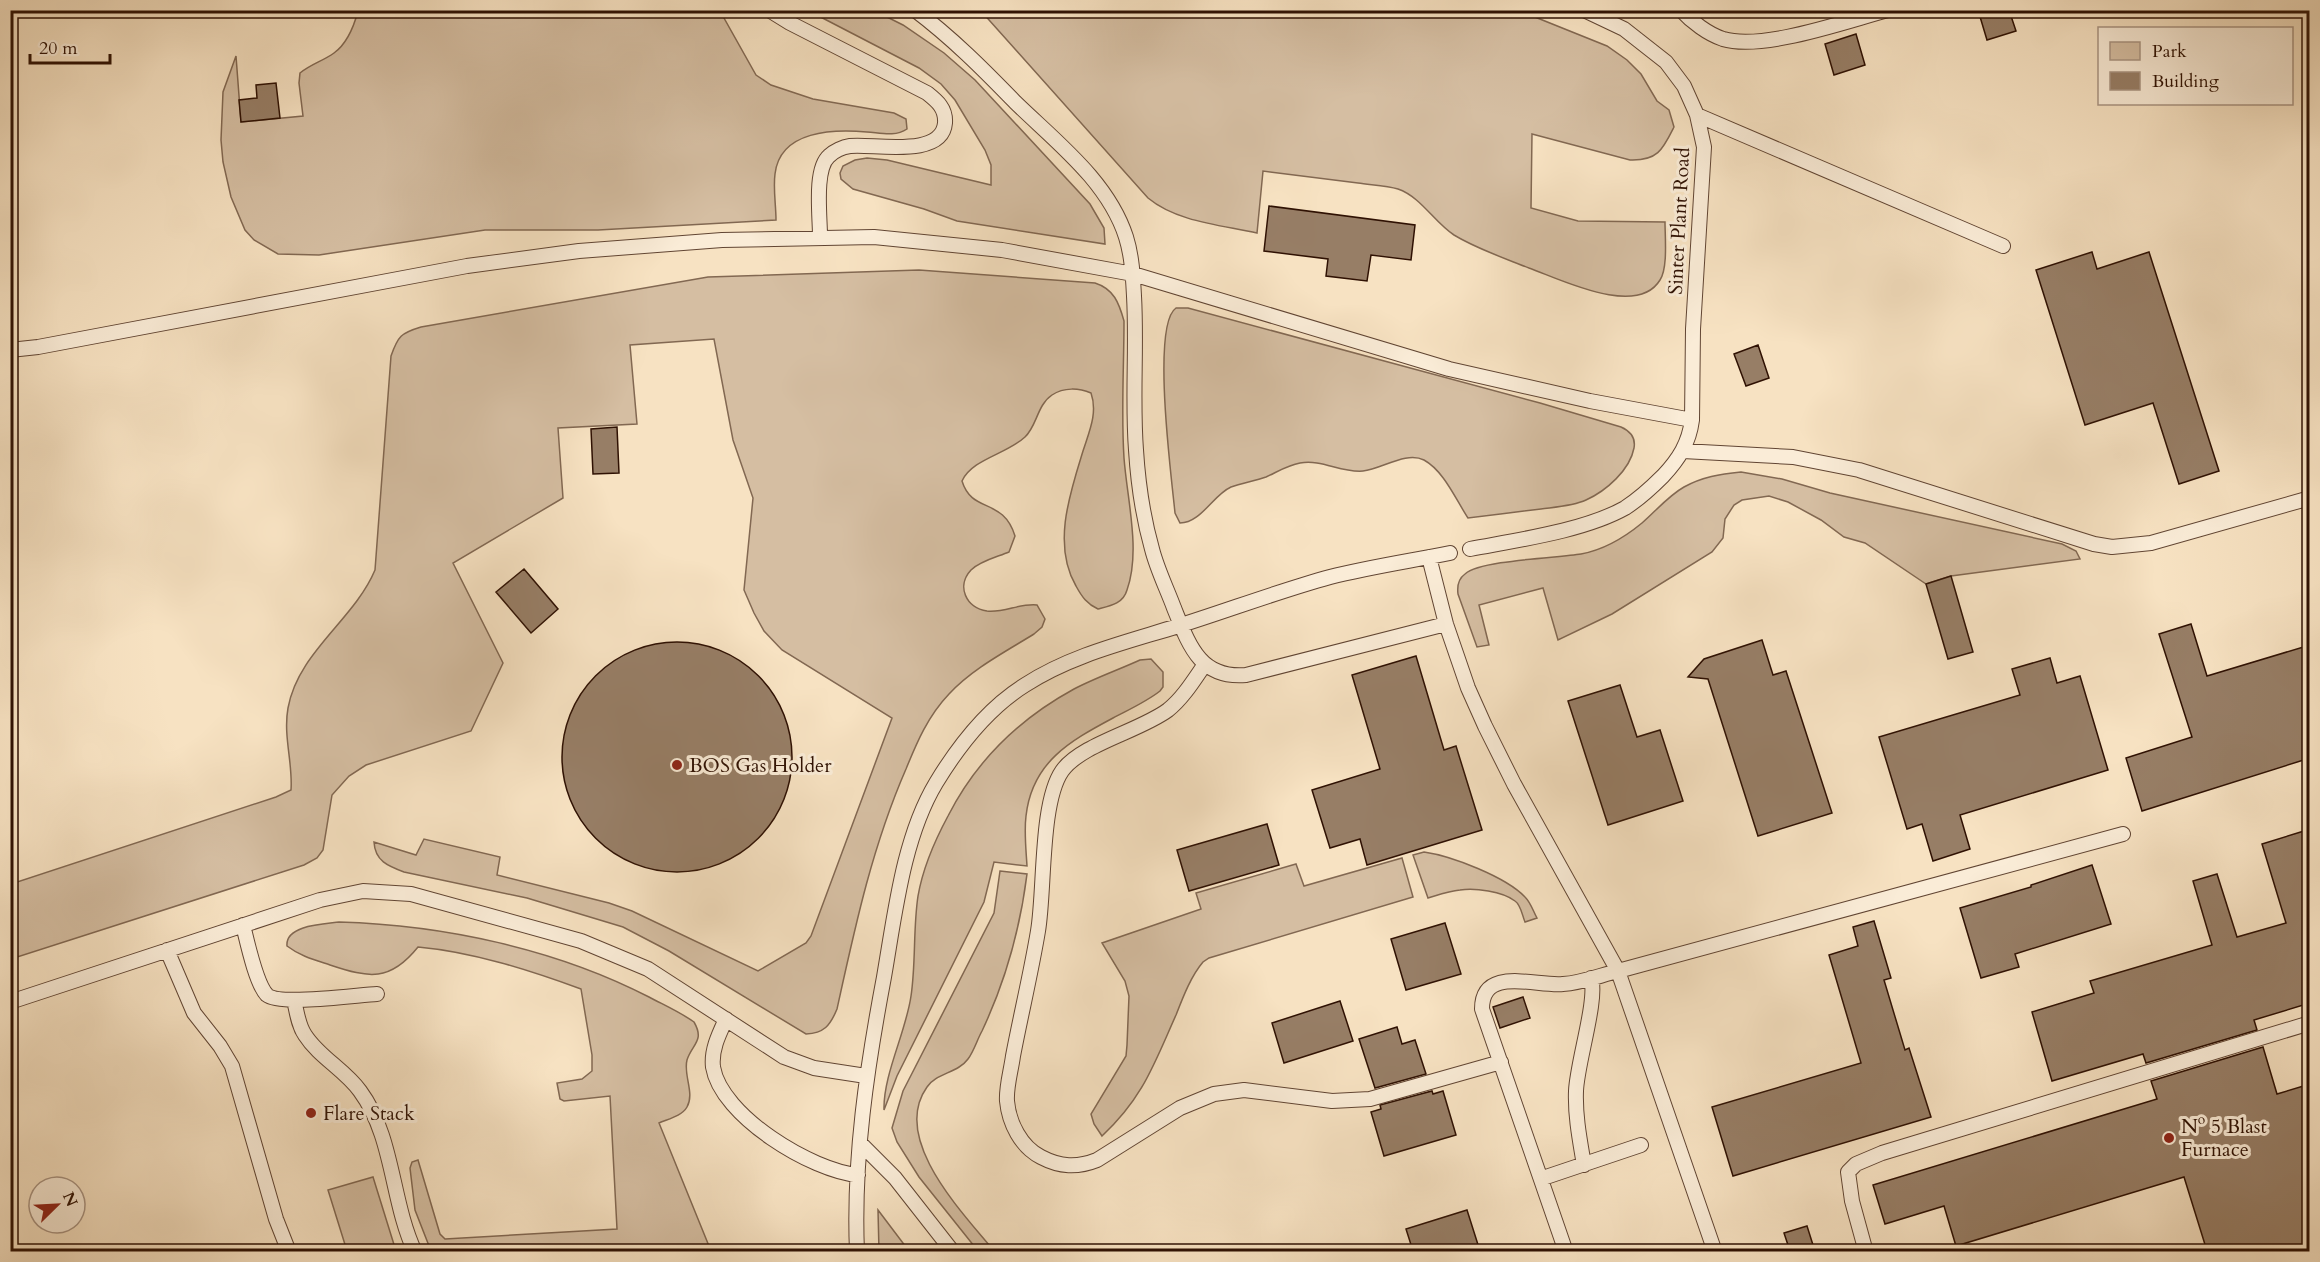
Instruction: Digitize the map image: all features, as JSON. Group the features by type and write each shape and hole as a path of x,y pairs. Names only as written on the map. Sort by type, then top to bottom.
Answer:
{"lane":[{"path":"769,10 790,24 927,93 941,105 944,112 944,128 940,135 928,142 911,147 849,146 834,151 820,171 820,236"},
{"path":"915,10 975,60 1070,153 1113,208 1126,238 1133,274 1136,317 1136,450 1140,489 1152,549 1181,625 1194,652 1205,664 1223,675 1246,675 1446,624"},
{"name":"Sinter Plant Road","path":"1584,10 1624,29 1666,62 1684,86 1697,115 1704,147 1692,329 1692,420 1690,434 1683,451"},
{"path":"1681,10 1714,35 1725,39 1753,42 1779,39 1887,10"},
{"path":"1697,115 2003,246"},
{"path":"10,350 49,345 467,266 615,248 722,240 820,236 874,237 1002,250 1133,274 1449,369 1590,401 1692,420"},
{"path":"1470,549 1566,529 1606,516 1625,507 1653,486 1683,451 1768,455 1822,461 1859,470 2094,544 2112,547 2151,543 2310,498"},
{"path":"856,1251 858,1175 866,1076 906,862 919,820 935,785 954,755 974,730 999,704 1024,685 1054,669 1098,651 1334,576 1450,553"},
{"path":"1429,557 1446,624 1468,688 1520,794 1618,971 1715,1251"},
{"path":"1205,664 1183,695 1168,710 1082,754 1062,771 1054,787 1049,808 1038,931 1008,1086 1007,1101 1012,1122 1026,1147 1054,1164 1069,1166 1087,1164 1098,1160 1180,1108 1214,1094 1244,1090 1332,1101 1370,1099 1501,1062"},
{"path":"1566,1251 1543,1179 1482,1010 1482,1000 1492,986 1505,981 1551,986 1569,984 2123,834"},
{"path":"10,1002 342,894 363,891 411,894 534,927 611,952 654,972 784,1057 814,1068 866,1076"},
{"path":"243,925 265,993 277,999 294,1000 377,993"},
{"path":"167,950 194,1013 220,1046 232,1066 276,1219 289,1251"},
{"path":"1584,1165 1576,1093 1579,1059 1593,997 1591,978"},
{"path":"294,1000 306,1037 354,1083 371,1109 380,1132 414,1251"},
{"path":"726,1019 712,1059 716,1079 726,1097 746,1118 777,1141 836,1171 858,1175"},
{"path":"1866,1251 1848,1184 1848,1172 1856,1164 1904,1146 2310,1023"},
{"path":"860,1143 895,1178 953,1251"},
{"path":"1543,1179 1641,1145"}],"green space":[{"path":"358,11 720,11 756,75 771,85 813,99 894,113 906,119 907,129 893,134 854,131 825,132 810,135 787,148 779,159 775,174 776,220 598,230 485,230 319,255 278,254 254,240 245,230 231,197 223,162 221,140 223,92 236,56 241,122 303,116 300,73 339,49 350,34"},
{"path":"809,11 875,11 903,25 944,53 975,80 1090,204 1104,228 1105,244 957,221 853,189 841,179 840,173 843,166 855,160 867,158 887,160 991,185 991,165 985,150 955,100 941,84 919,68"},
{"path":"981,11 1520,11 1607,46 1627,60 1641,74 1657,101 1669,110 1674,127 1658,152 1639,160 1630,160 1532,134 1531,208 1578,221 1665,222 1666,252 1663,275 1649,291 1634,296 1617,296 1578,287 1463,240 1447,230 1414,198 1398,189 1263,171 1257,233 1186,218 1148,198"},
{"path":"919,270 1095,283 1107,289 1115,298 1124,321 1123,441 1132,525 1133,559 1125,595 1116,604 1098,609 1083,597 1069,570 1065,554 1066,519 1073,484 1092,422 1094,408 1091,393 1072,389 1052,395 1043,404 1025,437 967,473 962,481 967,491 980,503 1003,516 1010,524 1015,536 1009,552 979,564 971,570 964,583 969,601 974,606 987,611 1037,605 1045,619 1042,627 1034,634 989,661 958,685 935,711 924,730 914,749 883,828 858,918 837,1009 826,1027 806,1034 669,951 623,927 527,898 404,872 383,862 377,854 374,842 416,855 424,839 500,857 497,875 609,903 632,911 758,971 806,943 811,936 892,718 782,650 764,631 754,613 744,590 753,498 733,440 714,339 630,345 637,424 558,428 563,498 453,563 503,663 471,731 366,765 349,776 332,795 323,850 317,858 304,865 11,959 11,884 276,797 291,790 287,718 294,688 314,653 354,605 375,570 391,356 398,340 405,334 421,327 708,277"},
{"path":"1176,308 1188,308 1621,427 1633,438 1632,456 1616,479 1594,496 1581,502 1468,518 1444,478 1424,460 1402,459 1363,471 1316,463 1300,463 1266,477 1231,487 1218,496 1201,514 1187,522 1180,523 1175,513 1170,470 1164,372 1169,320"},
{"path":"1741,472 1782,479 1830,493 2062,544 2076,551 2080,559 1951,576 1926,584 1865,543 1844,537 1821,520 1788,502 1769,496 1742,500 1734,505 1725,519 1723,538 1712,552 1612,614 1558,640 1543,588 1479,605 1489,645 1477,647 1458,594 1458,583 1465,574 1486,566 1581,554 1597,549 1621,538 1684,487 1711,476"},
{"path":"1151,659 1163,672 1163,687 1160,691 1068,745 1045,767 1036,781 1026,816 1027,866 994,862 984,902 897,1076 884,1110 887,1082 911,996 916,908 920,885 934,845 959,796 1001,743 1035,714 1082,685 1140,660"},
{"path":"1424,852 1463,863 1505,882 1525,897 1537,918 1525,922 1515,901 1488,891 1460,890 1428,898 1413,855"},
{"path":"1402,858 1413,897 1209,958 1203,962 1188,987 1138,1094 1102,1136 1091,1114 1126,1056 1129,996 1125,981 1102,943 1201,909 1196,893 1296,864 1304,886"},
{"path":"1000,871 1027,874 1016,935 1005,974 991,1012 970,1056 964,1064 931,1082 918,1107 918,1129 924,1152 935,1174 965,1217 994,1251 978,1251 919,1177 897,1142 892,1128 903,1091 994,913"},
{"path":"339,922 419,928 459,934 538,953 613,980 694,1022 698,1038 686,1066 689,1102 682,1113 659,1123 711,1251 431,1251 415,1210 410,1168 412,1162 418,1160 440,1234 445,1239 617,1229 610,1096 564,1101 560,1099 557,1083 582,1079 592,1071 592,1055 581,989 501,963 439,949 418,947 408,958 388,972 368,974 356,973 313,959 287,946 288,939 299,930"},
{"path":"373,1177 396,1251 347,1251 328,1190"},
{"path":"878,1210 909,1251 879,1251"}],"building":[{"path":"1978,10 2009,10 2016,31 1987,40"},
{"path":"1856,34 1865,65 1834,75 1825,44"},
{"path":"276,83 280,118 241,122 239,100 257,98 256,85"},
{"path":"1269,206 1415,225 1411,260 1371,255 1367,281 1326,276 1328,259 1264,251"},
{"path":"2092,252 2097,269 2149,252 2219,471 2179,484 2153,403 2085,425 2036,270"},
{"path":"1758,345 1769,378 1746,386 1734,354"},
{"path":"617,427 619,473 593,474 591,429"},
{"path":"524,569 558,609 531,633 496,592"},
{"path":"1951,576 1973,652 1948,659 1926,584"},
{"path":"2191,624 2207,676 2310,645 2310,758 2142,811 2126,758 2192,737 2159,634"},
{"path":"1762,640 1773,675 1786,671 1832,813 1758,836 1708,679 1688,677 1704,659"},
{"name":"BOS Gas Holder","path":"677,642 699,644 721,651 741,661 766,684 773,693 787,724 792,757 790,779 783,801 773,821 750,846 741,853 710,867 677,872 655,870 633,863 613,853 588,830 581,821 567,790 562,757 564,735 571,713 581,693 604,668 613,661 644,647"},
{"path":"1416,656 1444,750 1456,746 1482,830 1367,865 1360,839 1330,848 1312,790 1380,769 1352,675"},
{"path":"2050,658 2057,683 2080,676 2108,770 1960,815 1970,849 1933,861 1922,824 1907,829 1879,737 2020,695 2012,669"},
{"path":"1620,685 1637,737 1660,730 1683,801 1608,825 1568,701"},
{"path":"1267,824 1279,865 1189,891 1177,850"},
{"path":"2304,831 2310,851 2310,1003 2254,1020 2257,1030 2146,1063 2143,1054 2052,1081 2032,1012 2094,993 2090,981 2212,945 2193,881 2217,874 2237,937 2286,923 2262,844"},
{"path":"2092,865 2111,924 2015,954 2019,967 1981,978 1960,908 2031,887 2031,885"},
{"path":"1874,921 1891,978 1884,980 1905,1050 1909,1048 1931,1117 1733,1176 1712,1107 1861,1063 1829,955 1858,946 1853,927"},
{"path":"1445,923 1461,974 1406,990 1391,939"},
{"path":"1523,997 1530,1018 1500,1028 1493,1007"},
{"path":"1340,1001 1353,1041 1284,1063 1272,1023"},
{"path":"1397,1027 1402,1044 1415,1040 1426,1074 1375,1088 1359,1039"},
{"name":"Nº 5 Blast Furnace","path":"2263,1047 2277,1094 2310,1084 2310,1251 2207,1251 2184,1177 1956,1246 1944,1206 1885,1224 1873,1185 2157,1099 2151,1081"},
{"path":"1432,1091 1433,1094 1443,1091 1456,1135 1384,1156 1371,1112 1381,1109 1380,1105"},
{"path":"1467,1210 1480,1251 1413,1251 1406,1229"},
{"path":"1807,1226 1813,1245 1790,1251 1784,1233"}],"place":[{"name":"BOS Gas Holder","path":"677,765"},
{"name":"Flare Stack","path":"311,1113"},
{"name":"Nº 5 Blast Furnace","path":"2169,1138"}]}
